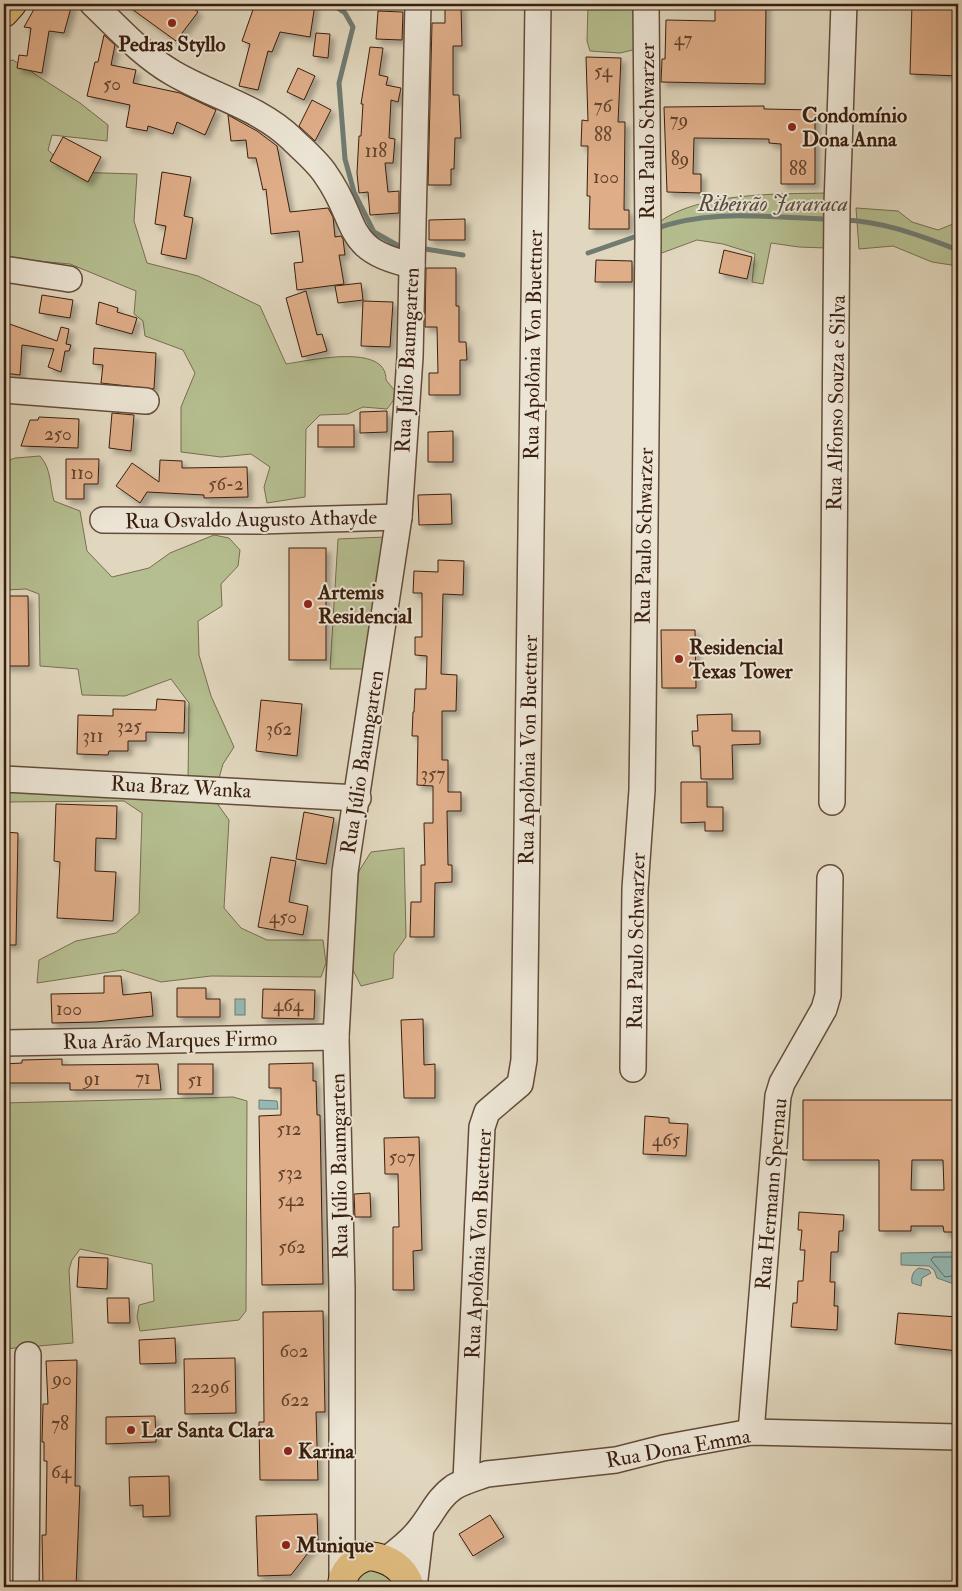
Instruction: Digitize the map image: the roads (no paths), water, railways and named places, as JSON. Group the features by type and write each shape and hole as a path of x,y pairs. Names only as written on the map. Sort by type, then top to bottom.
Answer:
{"main road":[{"path":"4,13 12,4"},
{"path":"342,1584 352,1565 377,1558 400,1569 410,1587"}],"street":[{"path":"93,4 144,53 166,68 258,114 290,137 326,173 342,202 354,232 364,246 381,256 412,254"},
{"name":"Rua Júlio Baumgarten","path":"342,1584 342,1288 336,1037 345,872 358,798 399,517 410,357 418,4"},
{"name":"Rua Apolônia Von Buettner","path":"466,1481 482,1127 488,1112 520,1084 524,1060 538,4"},
{"name":"Rua Paulo Schwarzer","path":"633,1069 635,889 642,772 648,231 646,4"},
{"name":"Rua Alfonso Souza e Silva","path":"832,802 837,205 844,4"},
{"path":"4,269 69,279"},
{"path":"4,390 81,395 146,402"},
{"name":"Rua Osvaldo Augusto Athayde","path":"103,520 259,521 399,517"},
{"name":"Rua Braz Wanka","path":"4,779 358,798"},
{"name":"Rua Hermann Spernau","path":"751,1432 778,1096 782,1083 824,1008 828,995 830,878"},
{"name":"Rua Arão Marques Firmo","path":"4,1043 336,1037"},
{"path":"26,1587 28,1356"},
{"name":"Rua Dona Emma","path":"377,1558 402,1548 421,1528 438,1501 456,1486 487,1474 616,1460 664,1448 751,1432 958,1437"},
{"path":"342,1523 354,1544 377,1558"},
{"name":"Rua Dona Emma","path":"414,1587 421,1528"}],"water":[{"path":"235,999 245,999 245,1015 235,1015"},
{"path":"259,1100 277,1101 278,1109 259,1109"},
{"path":"958,1252 958,1279 951,1283 937,1278 934,1270 929,1266 901,1265 901,1253"},
{"path":"919,1268 929,1270 931,1273 922,1278 921,1286 912,1283 913,1274"}],"waterway":[{"name":"Ribeirão Jararaca","path":"332,4 345,13 353,27 339,83 345,159 354,192 374,232 397,245 405,246"},
{"name":"Ribeirão Jararaca","path":"655,229 676,222 719,216 830,219"},
{"name":"Ribeirão Jararaca","path":"843,220 887,226 958,250"},
{"name":"Ribeirão Jararaca","path":"588,253 640,235"},
{"name":"Ribeirão Jararaca","path":"419,248 463,255"}],"place":[{"name":"Pedras Styllo","path":"172,23"},
{"name":"Condomínio Dona Anna","path":"792,127"},
{"name":"Artemis Residencial","path":"308,604"},
{"name":"Residencial Texas Tower","path":"679,659"},
{"name":"Lar Santa Clara","path":"131,1430"},
{"name":"Karina","path":"288,1451"},
{"name":"Munique","path":"286,1545"}]}
